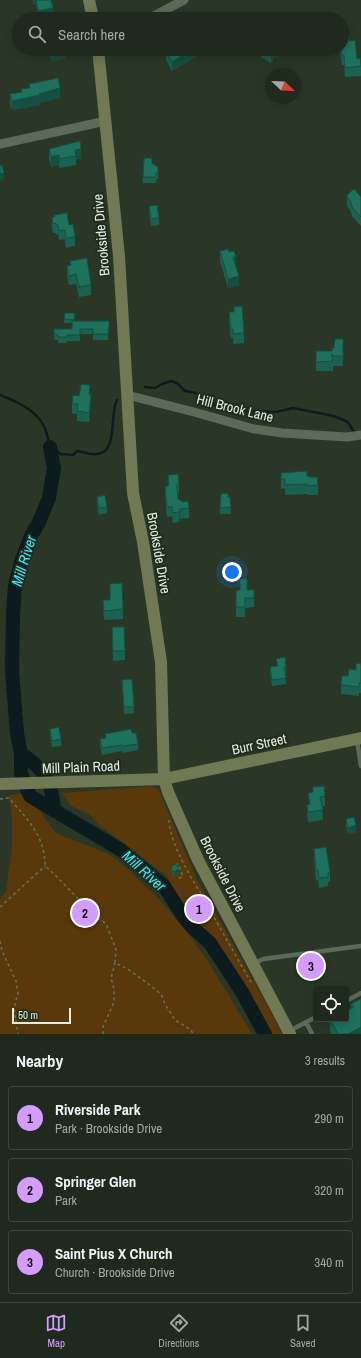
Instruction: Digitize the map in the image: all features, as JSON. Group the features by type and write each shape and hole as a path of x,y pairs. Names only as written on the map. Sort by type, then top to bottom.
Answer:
{"main road":[{"path":"89,0 92,12"},
{"name":"Brookside Drive","path":"99,56 119,256 133,493 143,542 161,662 164,779 168,792 198,860 289,1033"},
{"name":"Burr Street","path":"164,779 359,738"},
{"name":"Mill Plain Road","path":"0,784 164,779"}],"street":[{"path":"161,12 184,0"},
{"path":"0,144 106,120"},
{"name":"Hill Brook Lane","path":"127,395 254,429 296,434 347,437 361,436"}],"lane":[{"path":"359,738 361,766"},
{"path":"253,964 263,959 361,946"},
{"path":"349,999 361,993"},
{"path":"289,1033 313,1018"},
{"path":"306,1022 312,1034"}],"path":[{"path":"0,799 9,798 34,828 45,854 45,866 0,907"},
{"path":"169,820 172,836 185,867 251,984"},
{"path":"171,868 178,864 183,876 178,879"},
{"path":"45,866 90,911 106,924 116,949 115,963 111,978 114,989 114,1002 103,1027 103,1034"},
{"path":"180,870 185,867"},
{"path":"0,941 2,951 16,980 18,993 14,1008 18,1034"},
{"path":"115,963 141,978 161,994 164,1004 175,1020 191,1030 193,1034"}],"shaded area":[{"path":"152,786 159,790 196,878 283,1034 270,1034 244,987 226,962 214,940 191,919 177,899 167,876 99,825 90,815 71,806 62,793"},
{"path":"23,794 39,810 55,832 109,854 128,869 159,899 183,927 206,958 252,1034 0,1034 0,899 6,891 12,847 12,820 9,795"}],"building":[{"path":"36,0 51,0 53,8 38,11"},
{"path":"355,40 357,59 360,58 361,66 345,68 344,56 349,56 349,41"},
{"path":"169,56 182,56 172,62"},
{"path":"58,78 60,88 39,94 40,95 12,101 10,94 22,92 21,89 30,88 29,84"},
{"path":"80,141 81,149 75,150 76,156 59,159 59,155 51,157 49,149"},
{"path":"144,158 152,158 152,164 158,166 158,173 156,173 156,177 143,177"},
{"path":"2,165 4,173 0,174 0,166"},
{"path":"354,189 361,197 361,217 352,207 347,196"},
{"path":"157,205 159,218 151,219 149,206"},
{"path":"67,213 69,225 73,224 75,237 66,238 65,230 59,231 58,225 56,225 56,223 53,224 52,217 55,217 54,215"},
{"path":"228,249 229,252 234,251 236,257 233,257 239,276 228,279 220,251"},
{"path":"87,258 91,285 79,287 76,274 69,276 67,266 71,265 70,261"},
{"path":"242,306 244,333 233,334 229,312 234,312 234,307"},
{"path":"65,313 75,313 74,320 64,319"},
{"path":"72,321 109,321 108,334 93,334 93,329 80,329 80,335 58,337 58,335 54,334 54,329 72,329"},
{"path":"335,339 343,339 343,356 333,356 332,354 333,361 316,362 316,351 332,351 332,348 334,348"},
{"path":"81,384 90,385 89,394 91,394 89,413 77,411 78,404 72,404 73,395 79,396"},
{"path":"307,471 307,476 317,477 318,485 285,485 285,479 281,479 281,473"},
{"path":"178,474 178,499 183,502 188,501 189,508 180,509 179,512 173,513 172,507 167,507 165,486 169,486 168,475"},
{"path":"228,493 231,507 220,508 221,494"},
{"path":"105,495 107,507 99,508 97,497"},
{"path":"240,579 247,579 247,590 254,590 254,598 245,598 245,607 236,607 236,591 240,590"},
{"path":"122,583 123,609 104,611 103,600 110,600 110,584"},
{"path":"112,627 124,627 125,651 113,651"},
{"path":"285,657 286,666 284,667 286,678 272,680 270,667 278,666 276,659"},
{"path":"356,663 361,664 361,683 359,683 359,687 341,685 342,676 348,676 349,669 356,670"},
{"path":"132,679 134,707 124,707 122,680"},
{"path":"59,727 61,739 52,741 50,729"},
{"path":"131,729 132,733 136,733 138,744 102,748 100,739 106,738 105,734"},
{"path":"324,786 325,796 320,797 323,810 308,812 307,805 310,804 308,793 313,792 313,787"},
{"path":"354,817 356,825 348,828 346,819"},
{"path":"326,847 330,872 328,873 328,877 319,878 318,870 316,870 314,849"},
{"path":"176,864 179,869 174,872 171,867"},
{"path":"361,999 361,1027 348,1034 338,1034 332,1022 349,1022 349,1010 354,1007 351,1004"}],"waterway":[{"path":"145,387 155,388 171,381 177,383 185,391 196,393 202,397"},
{"path":"0,395 24,406 39,418 44,426 50,447 61,454 73,455 77,451 96,454 103,452 108,447 111,440 117,400"},
{"path":"207,402 227,410 276,412 293,408 334,416 348,422 354,432"},
{"name":"Mill River","path":"50,447 54,468 49,498 22,559 15,585 12,671 17,733 21,754 21,773 26,787 30,796 121,850 164,886 191,926 210,943 242,992 265,1034"},
{"name":"Mill River","path":"21,754 36,765 46,777 51,791 54,810"}],"place":[{"name":"Riverside Park","path":"199,909"},
{"name":"Springer Glen","path":"85,913"},
{"name":"Saint Pius X Church","path":"311,966"}]}
